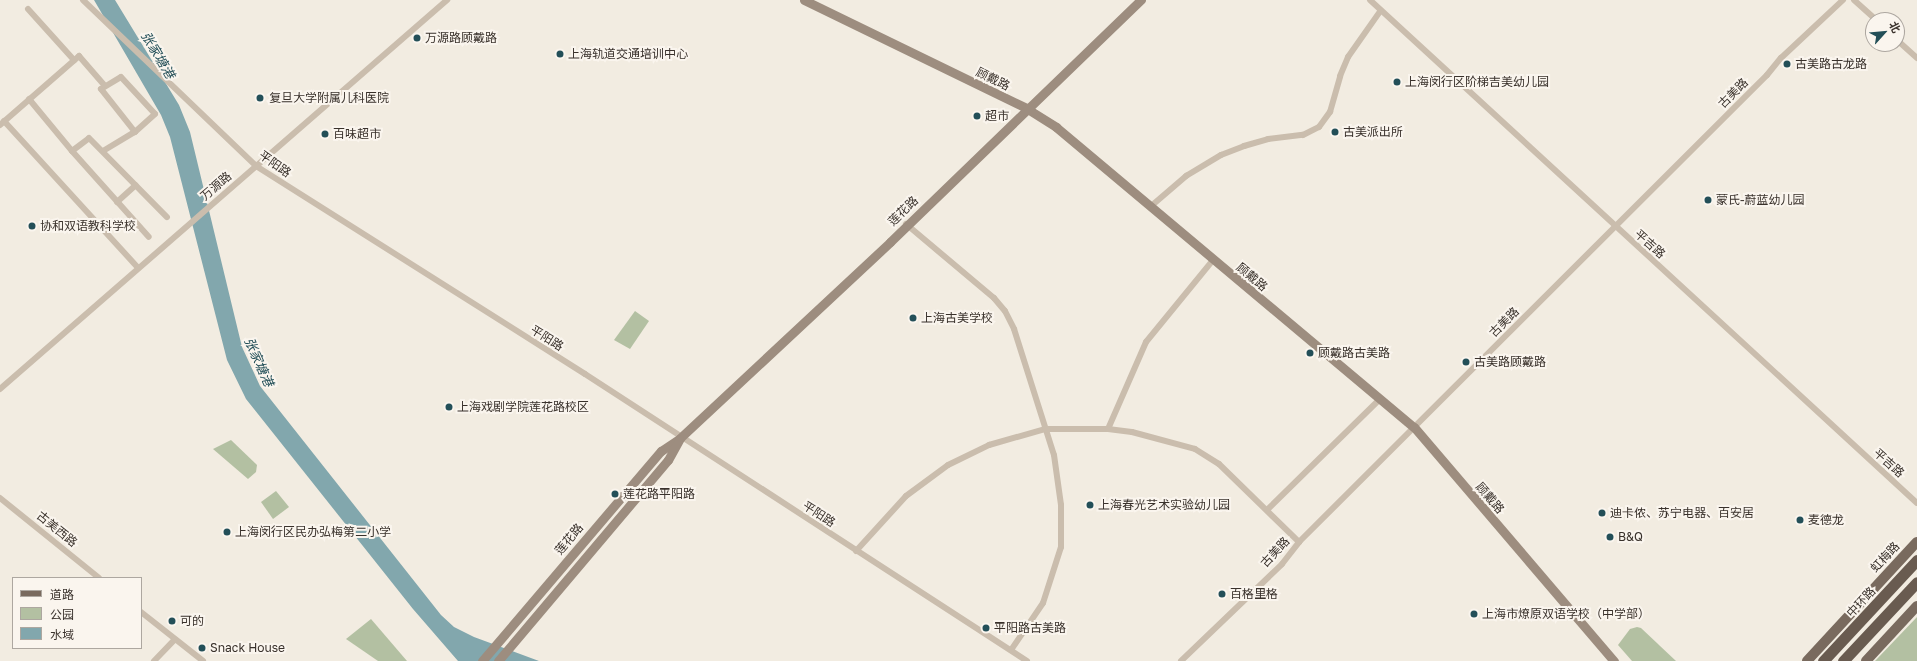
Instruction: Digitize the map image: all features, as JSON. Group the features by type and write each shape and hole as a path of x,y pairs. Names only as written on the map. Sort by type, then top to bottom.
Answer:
{"highway":[{"name":"中环路","path":"1822,661 1917,560"},
{"path":"1843,661 1917,582"}],"main road":[{"name":"顾戴路","path":"804,0 1026,108 1056,127 1414,427 1614,661"},
{"name":"莲花路","path":"482,661 661,451 680,438 1140,0"},
{"name":"莲花路","path":"498,661 668,460 680,438"},
{"name":"虹梅路","path":"1807,661 1917,542"},
{"path":"1866,661 1917,606"},
{"path":"1822,661 1832,634"}],"street":[{"name":"平阳路","path":"83,0 256,166 1027,661"},
{"name":"万源路","path":"0,389 447,0"},
{"name":"平吉路","path":"1370,0 1615,227 1917,503"},
{"name":"古美路","path":"1181,661 1282,564 1299,542 1767,75 1781,58 1843,0"},
{"path":"1854,0 1867,12"},
{"path":"28,9 74,60"},
{"path":"1150,207 1186,176 1221,155 1268,139 1312,132 1319,127 1330,112 1340,76 1348,56 1381,10"},
{"path":"1905,47 1917,58"},
{"path":"104,85 79,56 2,123 138,268"},
{"path":"103,151 136,132 155,114 121,77 104,85 101,89 108,100 136,132"},
{"path":"29,99 72,151 149,237"},
{"path":"72,151 89,138 167,217"},
{"path":"117,202 136,185"},
{"path":"906,224 994,298 1005,311 1014,329 1060,481 1061,547 1043,603 1011,650"},
{"path":"1108,429 1146,342 1213,260"},
{"path":"1267,510 1380,399"},
{"path":"856,551 906,496 942,469 989,446 1045,429 1108,429 1164,439 1195,450 1219,464 1299,542"},
{"name":"古美西路","path":"0,498 98,577"},
{"path":"142,613 203,661"},
{"path":"154,661 174,639"}],"green space":[{"path":"635,311 649,321 630,349 614,340"},
{"path":"231,440 257,465 256,472 248,479 213,449"},
{"path":"276,491 289,507 273,519 261,502"},
{"path":"1917,617 1917,661 1875,661"},
{"path":"371,619 407,661 378,661 346,639"},
{"path":"1637,627 1641,628 1676,661 1632,661 1618,645 1630,629"}],"water":[{"path":"94,0 115,0 179,105 190,132 242,347 260,386 441,615 454,627 474,637 539,661 458,661 413,609 246,399 227,360 170,137 161,115"}],"place":[{"name":"万源路顾戴路","path":"417,38"},
{"name":"上海轨道交通培训中心","path":"560,54"},
{"name":"古美路古龙路","path":"1787,64"},
{"name":"上海闵行区阶梯吉美幼儿园","path":"1397,82"},
{"name":"复旦大学附属儿科医院","path":"260,98"},
{"name":"超市","path":"977,116"},
{"name":"古美派出所","path":"1335,132"},
{"name":"百味超市","path":"325,134"},
{"name":"蒙氏-蔚蓝幼儿园","path":"1708,200"},
{"name":"协和双语教科学校","path":"32,226"},
{"name":"上海古美学校","path":"913,318"},
{"name":"顾戴路古美路","path":"1310,353"},
{"name":"古美路顾戴路","path":"1466,362"},
{"name":"上海戏剧学院莲花路校区","path":"449,407"},
{"name":"莲花路平阳路","path":"615,494"},
{"name":"上海春光艺术实验幼儿园","path":"1090,505"},
{"name":"迪卡侬、苏宁电器、百安居","path":"1602,513"},
{"name":"麦德龙","path":"1800,520"},
{"name":"上海闵行区民办弘梅第二小学","path":"227,532"},
{"name":"B&Q","path":"1610,537"},
{"name":"百格里格","path":"1222,594"},
{"name":"上海市燎原双语学校（中学部）","path":"1474,614"},
{"name":"可的","path":"172,621"},
{"name":"平阳路古美路","path":"986,628"},
{"name":"Snack House","path":"202,648"}],"water label":[{"name":"张家塘港","path":"158,55"},
{"name":"张家塘港","path":"259,362"}]}
